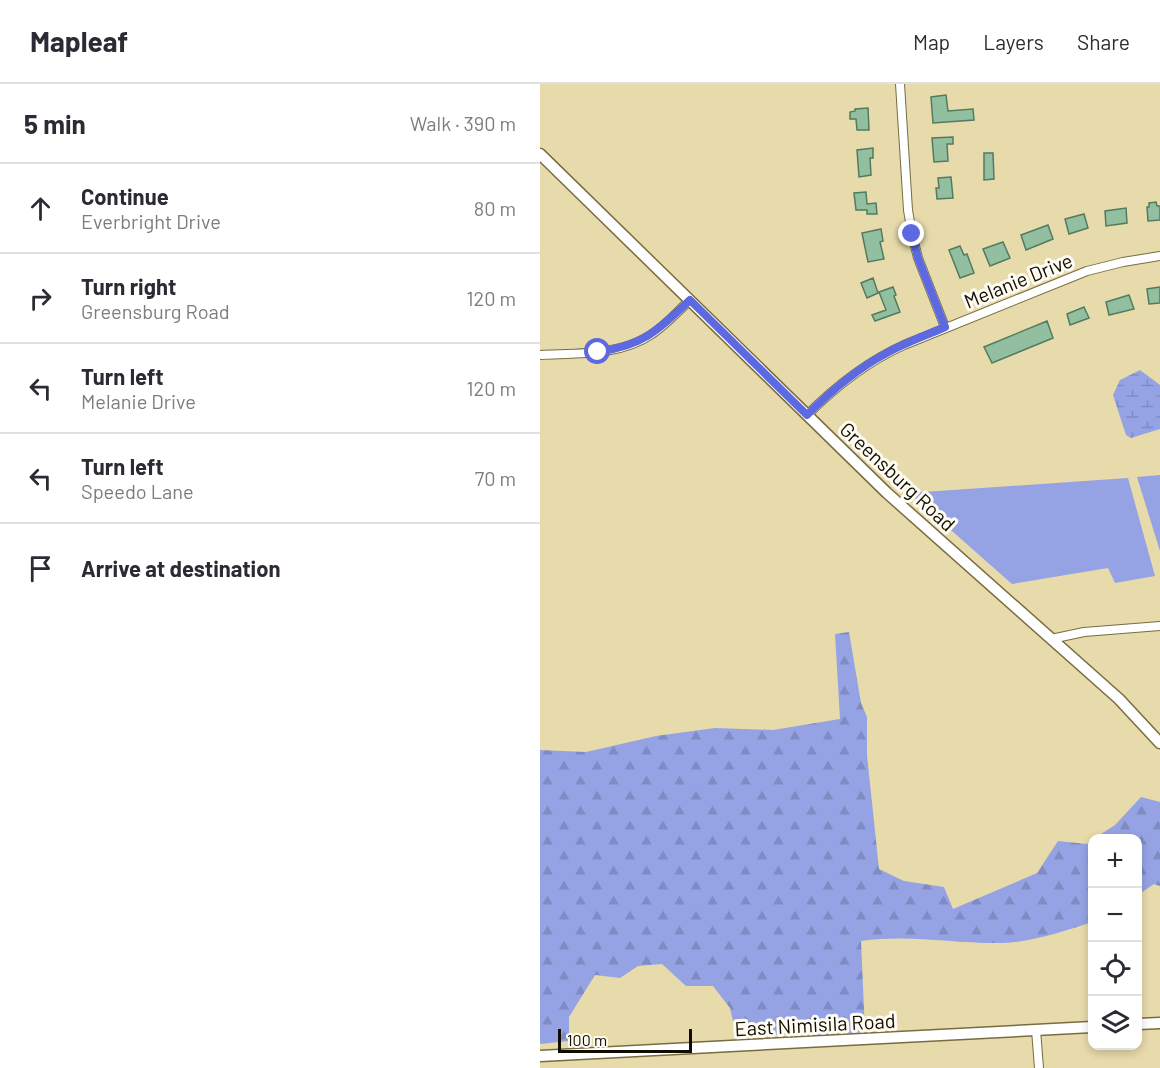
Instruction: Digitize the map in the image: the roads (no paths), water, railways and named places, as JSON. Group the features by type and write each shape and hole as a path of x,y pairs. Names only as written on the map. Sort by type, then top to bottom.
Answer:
{"main road":[{"name":"Greensburg Road","path":"540,154 887,493 1125,705 1160,743"},
{"path":"1142,1024 1160,1023"},
{"name":"East Nimisila Road","path":"540,1056 1088,1027"}],"street":[{"path":"900,84 908,210 912,234 918,258 945,327"},
{"name":"Melanie Drive","path":"807,415 829,393 886,353 1087,271 1160,256"},
{"path":"540,355 598,352 628,346 657,331 690,300"},
{"path":"1051,639 1084,632 1160,626"},
{"path":"1036,1030 1039,1068"}]}
